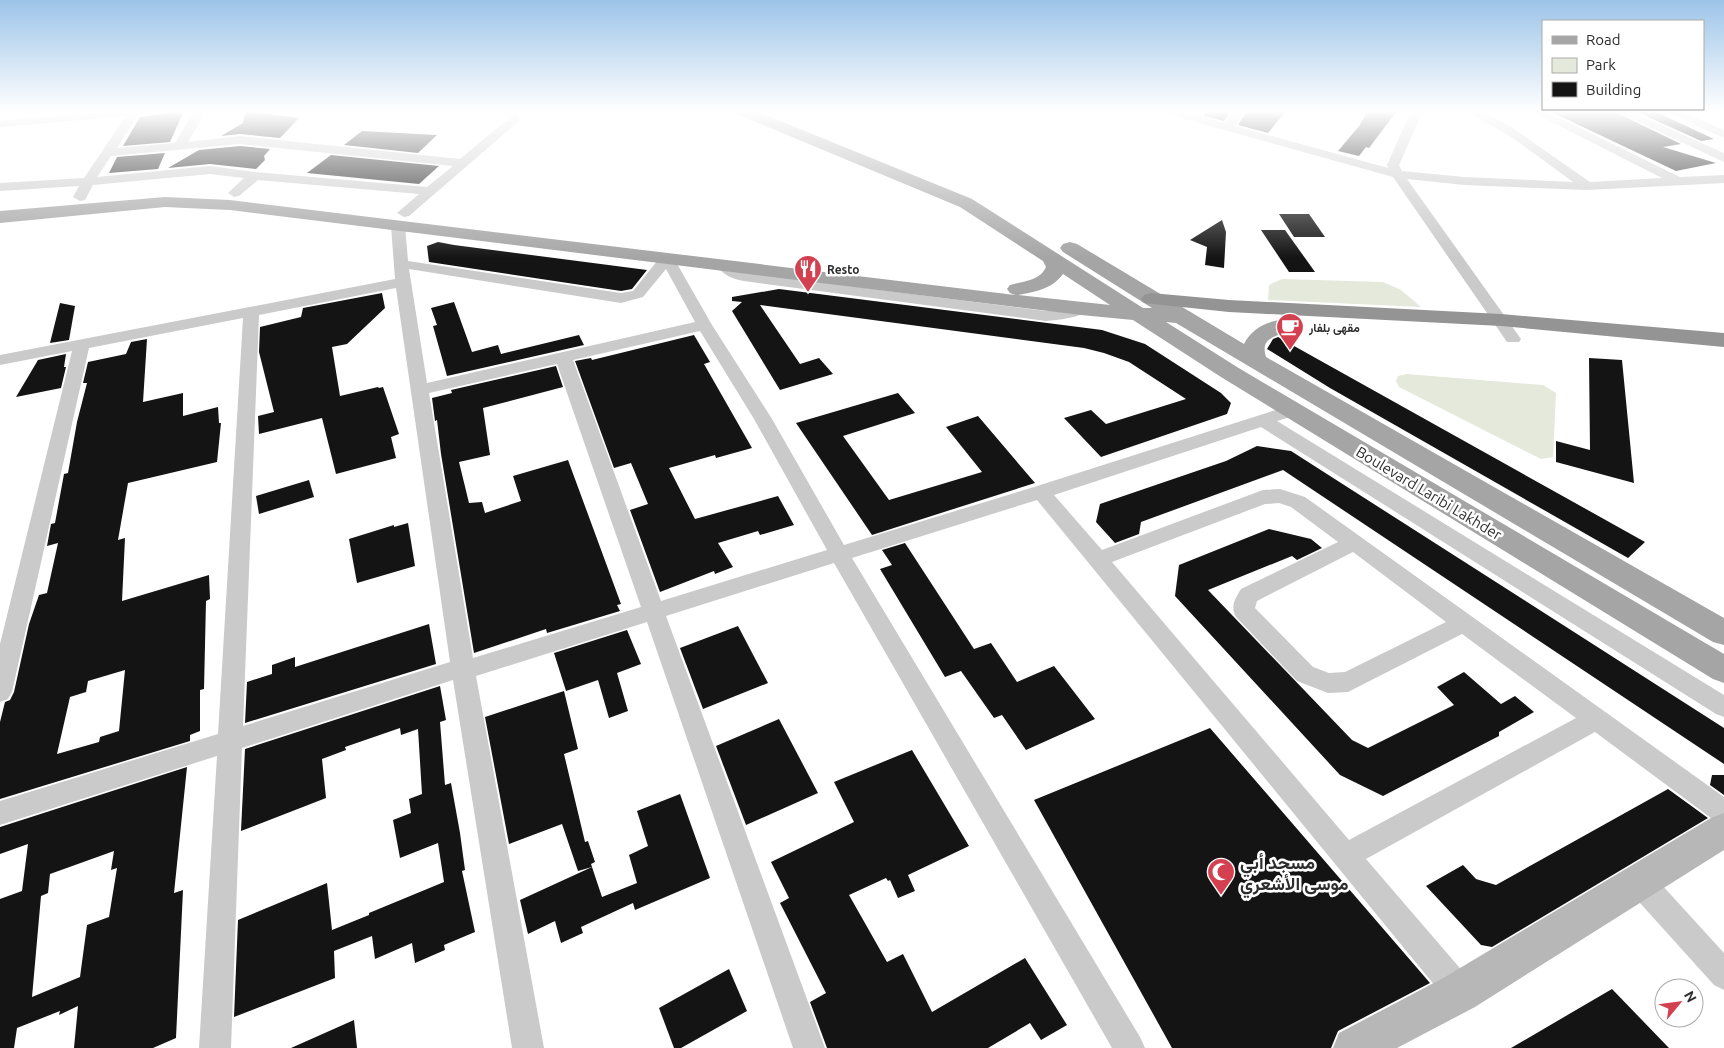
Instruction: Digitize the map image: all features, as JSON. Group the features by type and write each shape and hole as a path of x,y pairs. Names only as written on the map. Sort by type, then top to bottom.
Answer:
{"highway":[{"path":"1143,306 1229,306 1501,320 1724,340"},
{"path":"1181,317 1284,326 1616,345 1724,356"},
{"path":"1434,317 1447,335"}],"main road":[{"path":"861,160 966,203 1054,248 1109,296"},
{"path":"894,160 952,183 1018,216"},
{"path":"0,204 172,190 234,193 398,221"},
{"path":"0,217 80,196 166,202 199,202 398,221 1017,289 1109,296 1181,317"},
{"path":"1017,289 1032,286 1051,276 1056,267 1054,248"},
{"name":"Boulevard Laribi Lakhder","path":"1054,248 1143,306 1291,410 1724,670"},
{"path":"672,252 724,266 1081,309 1143,306"},
{"name":"Boulevard Laribi Lakhder","path":"1181,317 1724,633"},
{"path":"1256,360 1253,350 1259,336 1268,330 1284,326"}],"street":[{"path":"80,196 103,160"},
{"path":"442,160 463,162"},
{"path":"466,160 398,221 402,273 464,670 528,1048"},
{"path":"1345,160 1397,174 1464,181 1587,186 1724,179"},
{"path":"1395,160 1393,165 1397,174 1513,339"},
{"path":"1551,160 1587,186"},
{"path":"1635,160 1679,182"},
{"path":"0,188 80,196 210,170 255,176 431,190"},
{"path":"234,193 255,176"},
{"path":"0,360 251,312 402,273 621,298 638,294 672,252 704,326 763,419 839,554 1129,1048"},
{"path":"215,1048 251,312"},
{"path":"420,390 704,326"},
{"path":"0,692 82,344"},
{"path":"564,359 809,1048"},
{"path":"0,813 453,671 464,670 1041,492 1264,421 1291,410"},
{"path":"1264,421 1724,707"},
{"path":"1041,492 1460,992"},
{"path":"1098,560 1263,497 1280,496 1298,502 1724,812"},
{"path":"1354,543 1249,595 1244,603 1244,611 1304,674 1328,683 1348,682 1465,622"},
{"path":"1681,608 1724,616"},
{"path":"1346,856 1597,719"},
{"path":"1354,1048 1460,992 1641,883 1724,830"},
{"path":"1641,883 1724,975"}],"green space":[{"path":"1282,279 1383,282 1401,290 1421,307 1268,300 1269,285"},
{"path":"1407,374 1543,385 1556,393 1553,457 1541,459 1399,387 1396,381 1398,376"}],"building":[{"path":"116,160 162,160 158,169 109,173"},
{"path":"182,160 265,160 256,169 210,164 168,168"},
{"path":"324,160 379,160 439,166 419,184 307,173"},
{"path":"1653,160 1706,160 1716,163 1676,171"},
{"path":"1279,214 1309,214 1325,237 1294,237"},
{"path":"1222,220 1226,232 1224,268 1205,265 1207,247 1190,240"},
{"path":"1261,230 1285,230 1315,272 1289,272"},
{"path":"438,242 647,270 632,289 621,291 429,262 427,246"},
{"path":"779,289 1102,330 1145,344 1221,393 1231,403 1227,414 1101,457 1064,418 1091,410 1106,424 1186,399 1129,362 1084,348 760,305 800,364 819,358 833,374 780,390 732,311 742,302 732,301 732,297"},
{"path":"382,293 385,308 347,344 332,347 340,396 383,387 399,434 391,437 396,458 336,474 322,418 259,434 258,416 274,412 259,352 260,327 301,317 303,308"},
{"path":"454,302 472,352 498,345 501,354 579,335 584,345 447,376 433,326 437,325 431,308"},
{"path":"60,303 75,306 69,340 50,343"},
{"path":"694,335 710,362 704,364 752,448 716,458 715,455 669,468 695,519 778,496 794,525 760,535 758,531 718,543 733,567 715,574 714,571 660,592 630,510 648,504 631,463 614,468 575,361 591,358 592,360"},
{"path":"1278,337 1645,542 1628,558 1330,388 1267,349 1273,339"},
{"path":"147,339 143,402 183,393 183,416 218,407 219,423 221,423 217,462 128,483 118,540 125,538 122,601 209,575 210,599 206,601 204,689 200,690 200,731 190,735 190,741 0,799 0,722 5,702 10,700 14,692 29,624 39,595 47,593 58,543 47,546 51,524 55,523 64,474 68,473 77,422 87,383 83,383 88,362 126,354 131,342","holes":["125,670 119,731 100,737 99,742 57,754 70,697 86,692 88,681"]},
{"path":"66,354 64,367 66,367 61,388 16,397 38,360"},
{"path":"1589,358 1622,360 1634,483 1556,462 1556,441 1590,450"},
{"path":"556,366 563,387 483,408 490,455 459,462 469,503 482,502 485,513 521,501 513,476 568,460 621,604 617,605 620,611 547,633 546,629 474,653 432,398 452,393 451,390"},
{"path":"898,393 915,413 843,436 889,500 982,472 946,427 978,416 1035,483 872,535 796,423"},
{"path":"1257,446 1291,451 1724,728 1724,764 1283,470 1141,522 1139,534 1115,543 1096,522 1100,504 1226,461"},
{"path":"309,480 314,497 259,514 256,496"},
{"path":"408,523 415,566 357,583 349,539 394,525 394,527"},
{"path":"1269,529 1311,539 1322,548 1297,560 1292,556 1208,590 1352,740 1368,748 1454,705 1437,687 1464,672 1501,704 1515,696 1534,712 1499,732 1499,736 1383,796 1340,775 1175,596 1179,565"},
{"path":"905,543 974,649 991,643 1017,682 1054,666 1095,719 1026,750 1002,715 994,718 961,671 945,677 880,569 892,565 882,550"},
{"path":"429,624 436,664 245,723 247,682 272,674 272,665 295,657 295,667"},
{"path":"738,626 768,683 703,709 680,648"},
{"path":"627,630 641,664 617,673 628,711 609,718 598,680 566,691 554,653"},
{"path":"440,686 446,720 440,722 445,785 451,783 465,870 462,871 475,932 444,945 445,950 415,963 412,943 375,959 372,936 334,951 335,978 234,1017 238,920 327,883 332,930 444,882 438,843 400,858 393,820 411,813 409,799 422,794 418,729 401,735 400,728 345,747 346,750 322,759 326,798 241,831 245,749"},
{"path":"564,691 578,749 564,754 585,842 588,841 595,862 591,864 592,867 578,871 562,824 509,844 485,717"},
{"path":"779,719 818,793 746,825 716,746"},
{"name":"مسجد أبي موسى الأشعري","path":"1210,728 1430,983 1338,1031 1331,1048 1172,1048 1034,800"},
{"path":"912,750 969,846 908,875 915,891 898,898 890,880 888,881 886,878 849,895 887,962 903,954 932,1012 1025,958 1067,1025 1041,1040 1030,1023 988,1048 827,1048 810,1002 826,993 780,903 789,898 771,862 854,822 834,782"},
{"path":"187,767 174,893 183,890 176,1038 153,1048 74,1048 78,1006 59,1015 60,1011 17,1028 14,1048 0,1048 0,899 22,891 28,844 0,854 0,827","holes":["114,851 111,870 117,868 109,917 87,925 80,977 32,997 41,896 48,893 50,874"]},
{"path":"1712,775 1724,775 1724,795 1710,785"},
{"path":"1668,789 1708,818 1492,947 1481,945 1426,886 1463,865 1476,879 1496,885"},
{"path":"680,794 710,878 635,910 633,903 581,927 583,933 561,943 555,921 528,934 520,900 592,867 602,897 637,883 629,855 648,846 637,811"},
{"path":"729,969 747,1011 681,1048 674,1048 659,1008"},
{"path":"1612,989 1669,1048 1511,1048"},
{"path":"354,1020 357,1048 291,1048"}],"place":[{"name":"Resto","path":"808,293"},
{"name":"مقهى بلفار","path":"1290,351"},
{"name":"مسجد أبي موسى الأشعري","path":"1221,896"}]}
